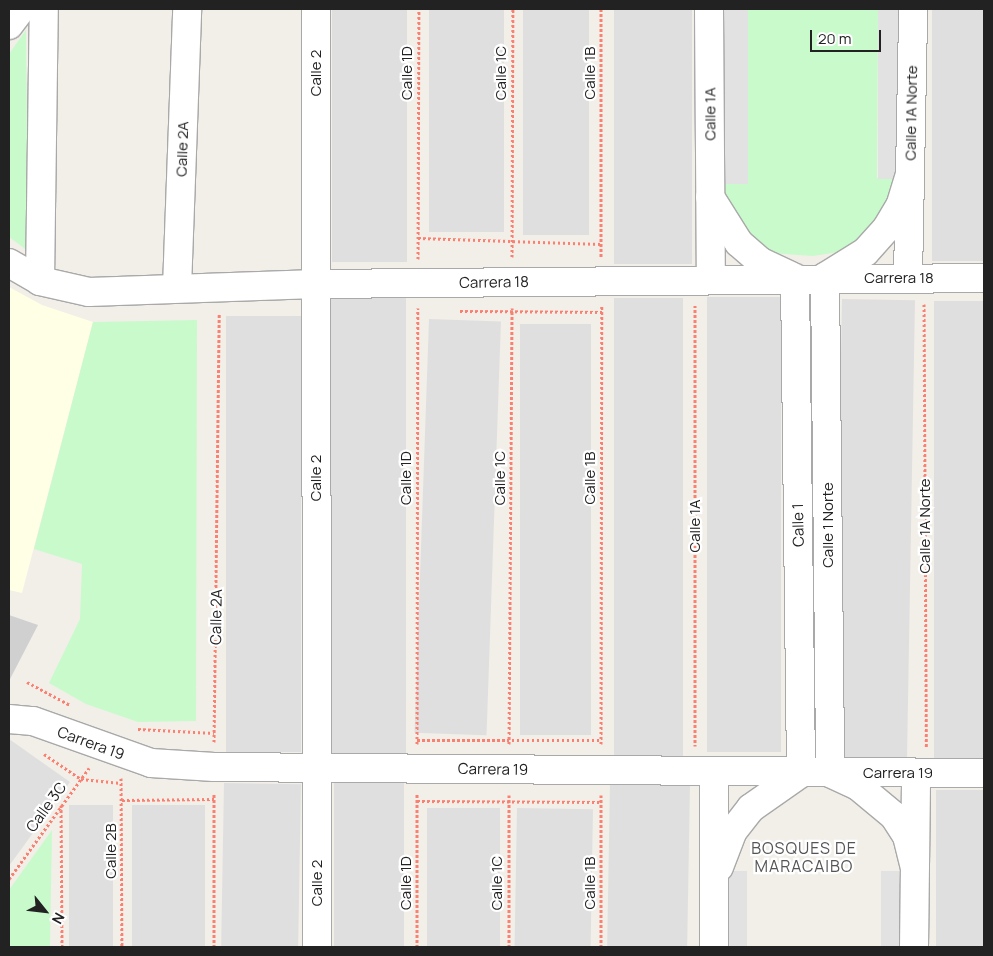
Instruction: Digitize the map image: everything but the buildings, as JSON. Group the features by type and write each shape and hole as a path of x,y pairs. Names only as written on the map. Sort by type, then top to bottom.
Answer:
{"street":[{"path":"9,25 21,9"},
{"path":"40,281 44,9"},
{"name":"Calle 2A","path":"178,288 187,9"},
{"name":"Calle 2","path":"316,9 317,947"},
{"name":"Calle 1A","path":"703,279 710,197 709,9"},
{"name":"Calle 1A Norte","path":"913,9 910,174 916,278"},
{"path":"825,277 865,252 886,229 900,206 910,174"},
{"path":"710,197 739,243 761,262 794,278"},
{"name":"Carrera 18","path":"9,264 40,281 89,292 316,284 418,296 512,282 825,277 984,278"},
{"name":"Calle 1 Norte","path":"825,277 830,773"},
{"name":"Calle 1","path":"794,278 800,773"},
{"name":"Carrera 19","path":"9,719 33,721 112,752 151,763 214,768 417,768 601,772 984,774"},
{"path":"705,772 714,884 714,947"},
{"path":"714,884 733,831 752,808 800,773"},
{"path":"830,773 858,786 894,816 907,836 915,867"},
{"path":"914,947 915,867 921,774"}],"path":[{"name":"Calle 1D","path":"417,947 418,9"},
{"name":"Calle 1C","path":"509,947 513,9"},
{"name":"Calle 1B","path":"601,9 601,947"},
{"path":"418,238 602,244"},
{"name":"Calle 1A Norte","path":"916,278 921,774"},
{"name":"Calle 1A","path":"703,279 705,772"},
{"name":"Calle 2A","path":"214,947 214,733 219,286"},
{"path":"418,296 427,310"},
{"path":"456,310 602,312"},
{"path":"27,682 78,709"},
{"path":"131,729 214,733"},
{"path":"417,740 601,740"},
{"path":"41,751 81,779 121,783"},
{"name":"Calle 3C","path":"9,879 81,779 112,752"},
{"name":"Calle 2B","path":"112,752 121,783 122,800 122,947"},
{"path":"122,800 214,799"},
{"path":"417,801 601,802"},
{"path":"61,805 62,947"}],"shaded area":[{"path":"332,9 407,9 407,262 332,262"},
{"path":"429,9 504,9 504,232 429,232"},
{"path":"523,9 589,9 589,235 523,235"},
{"path":"614,9 692,9 692,264 614,264"},
{"path":"724,9 748,9 748,184 724,184"},
{"path":"878,9 902,9 902,179 878,179"},
{"path":"932,9 984,9 984,261 932,261"},
{"path":"9,287 42,305 93,322 22,593 9,590"},
{"path":"331,297 406,297 406,759 331,759"},
{"path":"707,297 781,297 781,752 707,752"},
{"path":"614,298 683,298 683,761 614,761"},
{"path":"842,299 915,300 907,760 834,759"},
{"path":"934,301 984,301 984,759 934,759"},
{"path":"226,316 301,316 301,752 226,752"},
{"path":"429,319 501,322 487,735 415,733"},
{"path":"520,324 591,324 591,735 520,735"},
{"path":"9,615 38,625 9,681"},
{"path":"9,739 70,782 9,866"},
{"path":"224,783 301,784 298,947 221,947"},
{"path":"334,783 404,783 404,947 334,947"},
{"path":"610,783 690,784 687,947 607,947"},
{"path":"936,790 984,790 984,947 936,947"},
{"path":"69,805 113,805 113,947 69,947"},
{"path":"132,805 205,805 205,947 132,947"},
{"path":"427,808 500,808 500,947 427,947"},
{"path":"517,808 593,809 591,947 515,947"},
{"path":"726,871 747,871 747,947 726,947"},
{"path":"881,871 907,871 907,947 881,947"}],"green space":[{"path":"748,9 878,9 877,178 901,179 893,202 857,243 839,252 813,256 770,253 753,244 724,200 723,184 748,182"},
{"path":"26,30 28,251 9,237 9,54"},
{"path":"197,320 196,721 138,722 86,704 49,683 80,619 82,564 34,549 93,322"},
{"path":"52,830 50,947 9,947 9,890"}],"district":[{"name":"BOSQUES DE MARACAIBO","path":"804,857"}]}
